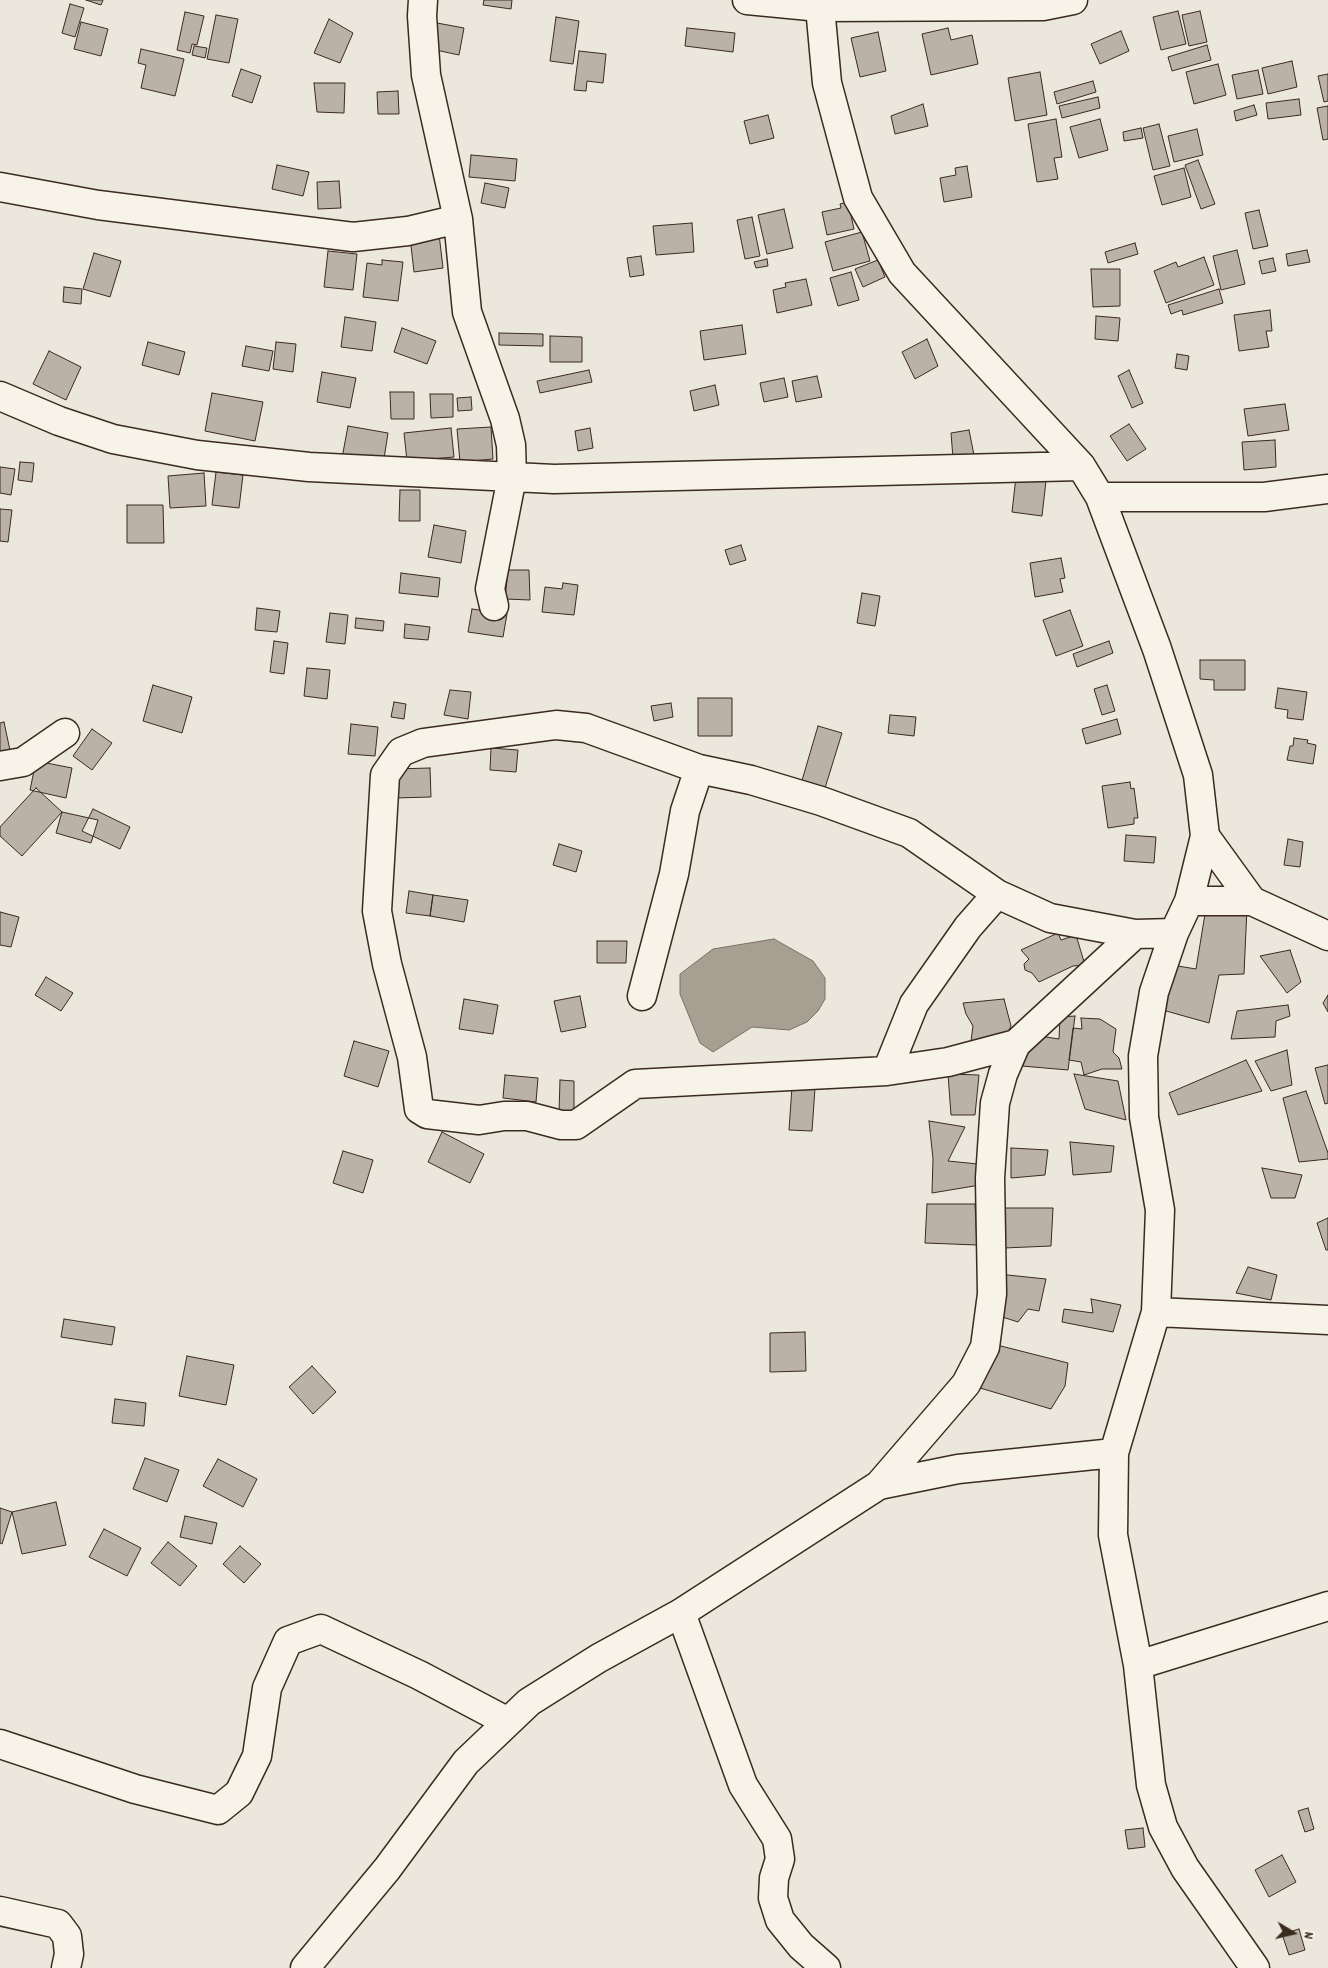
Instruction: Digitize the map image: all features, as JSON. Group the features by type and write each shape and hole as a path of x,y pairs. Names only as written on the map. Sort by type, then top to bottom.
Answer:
{"street":[{"path":"424,0 422,16 426,75 458,219 467,312 505,419 511,445 512,477 490,589 494,606"},
{"path":"747,0 820,7 1043,3 1073,0"},
{"path":"820,7 827,83 858,198 902,273 1081,466 1100,497 1156,649 1198,775 1205,836 1189,901 1174,933 1154,992 1143,1056 1144,1117 1160,1210 1156,1312 1114,1453 1113,1535 1138,1665 1151,1785 1163,1827 1185,1868 1255,1968"},
{"path":"0,187 98,205 353,238 408,231 458,219"},
{"path":"0,396 59,421 112,438 197,455 309,468 554,479 1081,466"},
{"path":"1100,497 1264,496 1328,490"},
{"path":"1016,1044 948,1062 887,1070 635,1084 576,1125 561,1124 527,1116 504,1116 479,1120 427,1114 419,1109 412,1058 387,964 377,911 385,776 400,752 423,743 556,725 586,728 699,769 751,780 821,801 909,833 997,894 1050,918 1135,934 1174,933"},
{"path":"0,766 23,762 65,733"},
{"path":"642,996 674,874 685,811 699,769"},
{"path":"1205,836 1252,901"},
{"path":"887,1070 914,1004 968,927 997,894"},
{"path":"1189,901 1252,901 1328,936"},
{"path":"305,1968 387,1869 466,1762 529,1702 599,1658 682,1613 879,1485 966,1384 985,1347 992,1294 990,1178 995,1103 1003,1074 1016,1044 1135,934"},
{"path":"1156,1312 1328,1320"},
{"path":"879,1485 958,1469 1114,1453"},
{"path":"1138,1665 1328,1606"},
{"path":"682,1613 743,1785 777,1839 780,1859 774,1878 773,1898 780,1920 801,1946 826,1968"},
{"path":"0,1744 135,1789 218,1810 239,1793 257,1756 267,1688 288,1641 321,1629 419,1675 508,1722"},
{"path":"0,1911 58,1924 68,1936 69,1954 66,1968"}],"shaded area":[{"path":"774,939 813,961 825,978 825,999 818,1011 807,1022 789,1030 752,1027 713,1052 700,1043 680,994 680,974 713,949"}],"building":[{"path":"86,0 103,0 101,5"},
{"path":"484,0 512,0 511,9 483,5"},
{"path":"70,4 84,8 75,37 62,33"},
{"path":"1178,11 1186,44 1161,50 1153,17"},
{"path":"1200,11 1207,42 1189,46 1182,15"},
{"path":"185,12 204,16 197,45 192,44 190,53 177,50"},
{"path":"216,15 238,19 229,63 207,59"},
{"path":"556,17 579,21 573,64 550,61"},
{"path":"329,19 353,33 340,63 314,53"},
{"path":"81,22 108,29 101,56 74,49"},
{"path":"437,23 464,28 459,55 431,49"},
{"path":"687,28 735,33 733,52 685,46"},
{"path":"948,28 951,40 972,35 978,64 931,75 922,34"},
{"path":"1121,31 1129,51 1100,64 1091,44"},
{"path":"878,32 886,71 860,77 851,38"},
{"path":"1207,45 1211,60 1172,71 1168,57"},
{"path":"194,46 207,48 205,58 192,55"},
{"path":"141,49 184,59 175,96 141,88 146,65 138,63"},
{"path":"579,51 606,54 603,83 587,81 586,91 574,90"},
{"path":"1292,61 1297,87 1268,94 1262,68"},
{"path":"1218,64 1226,95 1194,104 1186,72"},
{"path":"241,69 261,76 252,103 232,96"},
{"path":"1258,70 1263,94 1237,99 1232,75"},
{"path":"1040,72 1047,115 1015,121 1008,78"},
{"path":"1328,74 1328,101 1324,102 1318,76"},
{"path":"1093,81 1096,92 1057,104 1054,92"},
{"path":"314,83 345,83 344,113 317,112"},
{"path":"398,91 399,114 378,114 377,92"},
{"path":"1098,97 1100,108 1062,118 1059,106"},
{"path":"1299,99 1301,115 1268,119 1266,103"},
{"path":"923,104 928,126 895,134 891,116"},
{"path":"1254,105 1257,115 1236,121 1234,111"},
{"path":"1328,106 1328,139 1323,140 1317,108"},
{"path":"768,115 774,138 750,144 744,121"},
{"path":"1056,119 1062,157 1054,158 1058,179 1037,182 1028,124"},
{"path":"1100,119 1108,150 1079,158 1070,127"},
{"path":"1159,124 1170,166 1153,170 1143,128"},
{"path":"1141,128 1143,138 1124,141 1123,132"},
{"path":"1197,129 1203,155 1174,162 1168,136"},
{"path":"471,155 517,159 515,181 469,177"},
{"path":"1198,160 1215,204 1201,209 1185,165"},
{"path":"277,165 309,172 303,196 272,189"},
{"path":"967,166 972,197 944,202 940,178 956,175 955,168"},
{"path":"1184,168 1191,197 1162,205 1154,176"},
{"path":"339,181 341,208 318,209 317,182"},
{"path":"485,183 509,188 505,208 481,203"},
{"path":"848,202 854,229 827,235 822,212 841,208 840,204"},
{"path":"784,209 793,248 767,254 758,215"},
{"path":"1259,210 1268,246 1253,249 1245,213"},
{"path":"752,217 760,256 745,259 737,220"},
{"path":"692,223 694,252 656,255 653,226"},
{"path":"862,232 870,261 833,271 825,242"},
{"path":"439,234 443,268 414,272 410,237"},
{"path":"1135,243 1138,254 1108,263 1105,252"},
{"path":"1237,250 1245,284 1221,290 1213,256"},
{"path":"1307,250 1310,262 1288,266 1286,254"},
{"path":"328,251 357,254 353,290 324,287"},
{"path":"94,253 121,261 110,297 83,289"},
{"path":"641,256 644,275 630,277 627,258"},
{"path":"1204,257 1214,285 1166,303 1154,271 1176,262 1178,267"},
{"path":"1273,258 1276,271 1262,274 1259,261"},
{"path":"767,259 768,266 756,268 754,262"},
{"path":"382,260 403,262 398,301 363,297 367,263 382,265"},
{"path":"878,260 885,277 863,287 855,269"},
{"path":"1091,269 1120,269 1120,306 1093,307"},
{"path":"851,272 859,300 838,306 830,278"},
{"path":"806,279 812,305 777,313 773,290 786,287 785,283"},
{"path":"64,287 82,289 81,304 63,302"},
{"path":"1219,289 1223,303 1183,315 1182,310 1171,314 1168,305"},
{"path":"1270,310 1272,331 1266,331 1269,347 1239,351 1234,315"},
{"path":"1096,316 1120,318 1118,341 1095,339"},
{"path":"345,317 376,322 372,351 341,347"},
{"path":"742,325 746,354 704,360 700,331"},
{"path":"402,328 436,341 427,364 394,352"},
{"path":"499,333 543,334 543,346 499,345"},
{"path":"550,336 582,337 582,362 550,362"},
{"path":"927,339 938,366 915,379 902,352"},
{"path":"148,342 185,352 179,375 142,365"},
{"path":"276,342 296,344 293,372 273,369"},
{"path":"246,346 273,351 269,371 242,366"},
{"path":"49,351 81,367 66,400 33,384"},
{"path":"1177,354 1189,356 1187,370 1175,368"},
{"path":"589,370 592,382 540,393 537,381"},
{"path":"1129,370 1143,403 1132,408 1118,376"},
{"path":"322,372 356,378 350,408 317,402"},
{"path":"817,376 822,397 796,402 792,381"},
{"path":"784,378 788,397 764,402 760,383"},
{"path":"715,385 719,405 694,411 690,391"},
{"path":"390,392 414,392 414,419 391,419"},
{"path":"212,393 263,402 255,441 205,431"},
{"path":"430,394 453,394 453,417 431,418"},
{"path":"471,397 472,410 458,411 457,398"},
{"path":"1285,404 1289,430 1248,436 1244,409"},
{"path":"1129,424 1146,449 1127,461 1110,436"},
{"path":"348,426 388,433 383,465 342,458"},
{"path":"491,427 493,459 460,462 457,429"},
{"path":"451,428 454,457 407,461 404,433"},
{"path":"590,428 593,448 578,451 575,431"},
{"path":"969,430 974,455 953,458 951,433"},
{"path":"1275,440 1276,467 1244,470 1242,442"},
{"path":"20,462 34,463 32,482 18,480"},
{"path":"0,467 15,469 11,495 0,493"},
{"path":"216,472 243,475 239,508 212,505"},
{"path":"204,473 206,506 170,508 168,476"},
{"path":"1016,477 1046,481 1042,516 1012,512"},
{"path":"400,490 420,490 420,521 399,521"},
{"path":"127,505 163,505 164,543 127,543"},
{"path":"0,509 12,510 8,542 0,541"},
{"path":"434,525 466,531 461,563 428,557"},
{"path":"741,545 746,560 730,565 725,550"},
{"path":"1061,558 1065,578 1060,579 1063,592 1035,597 1030,563"},
{"path":"508,570 529,570 530,600 505,599"},
{"path":"401,573 440,578 438,597 399,593"},
{"path":"563,583 578,585 574,615 542,612 545,587 562,589"},
{"path":"862,593 880,596 875,626 857,623"},
{"path":"257,608 280,611 277,632 255,630"},
{"path":"472,609 507,614 503,637 468,632"},
{"path":"1070,610 1083,646 1056,656 1043,620"},
{"path":"330,613 348,615 345,644 326,642"},
{"path":"356,618 384,621 383,631 355,628"},
{"path":"405,624 430,627 428,640 404,638"},
{"path":"274,641 288,643 284,674 270,672"},
{"path":"1109,641 1113,653 1077,667 1073,654"},
{"path":"1200,660 1245,660 1245,690 1214,690 1214,680 1200,679"},
{"path":"307,668 330,670 327,699 304,696"},
{"path":"153,685 192,697 182,733 143,721"},
{"path":"1107,685 1115,711 1102,715 1094,689"},
{"path":"1278,688 1307,692 1303,720 1287,718 1288,710 1275,708"},
{"path":"450,690 471,692 468,719 444,715"},
{"path":"698,698 732,698 732,736 698,736"},
{"path":"394,702 406,704 404,719 391,717"},
{"path":"671,703 673,717 654,721 651,706"},
{"path":"890,715 916,717 914,736 888,733"},
{"path":"1117,719 1121,734 1086,744 1082,729"},
{"path":"4,722 11,755 0,757 0,723"},
{"path":"351,724 378,727 375,756 348,754"},
{"path":"818,726 842,733 821,801 798,794"},
{"path":"92,729 112,743 92,770 73,756"},
{"path":"1294,738 1308,740 1307,743 1316,745 1313,764 1287,760"},
{"path":"491,748 518,750 516,772 490,770"},
{"path":"36,761 72,768 66,798 30,790"},
{"path":"430,768 431,797 395,798 395,769"},
{"path":"1130,782 1131,789 1134,788 1138,818 1134,818 1134,824 1108,828 1102,786"},
{"path":"36,788 62,812 22,856 0,836 0,827"},
{"path":"93,809 130,827 120,849 82,831"},
{"path":"62,812 98,820 91,843 56,833"},
{"path":"1126,835 1156,837 1154,863 1124,861"},
{"path":"1288,839 1303,842 1300,867 1284,865"},
{"path":"559,844 582,851 576,872 553,865"},
{"path":"409,891 433,895 430,916 406,913"},
{"path":"433,895 468,900 464,922 430,916"},
{"path":"1247,908 1244,974 1219,975 1209,1023 1159,1009 1172,965 1196,969 1205,914"},
{"path":"0,912 19,917 11,947 0,945"},
{"path":"1058,933 1061,940 1076,935 1085,965 1073,966 1039,982 1032,973 1025,970 1024,964 1029,959 1021,950"},
{"path":"597,941 627,941 626,963 597,963"},
{"path":"1290,950 1301,982 1287,993 1260,956"},
{"path":"46,977 73,993 61,1011 35,995"},
{"path":"1328,995 1328,1012 1323,1003"},
{"path":"580,996 586,1027 561,1032 554,1001"},
{"path":"464,999 498,1005 493,1034 459,1029"},
{"path":"1004,999 1011,1026 1006,1036 971,1041 973,1026 966,1014 963,1003"},
{"path":"1288,1005 1290,1016 1276,1021 1275,1037 1231,1039 1237,1011"},
{"path":"1075,1016 1068,1070 1022,1066 1017,1054 1029,1052 1027,1034 1059,1039 1060,1017"},
{"path":"1081,1018 1100,1019 1116,1029 1113,1052 1119,1058 1122,1069 1102,1069 1084,1075 1081,1062 1069,1060 1073,1028 1082,1029"},
{"path":"354,1041 389,1051 378,1087 344,1076"},
{"path":"1287,1050 1292,1085 1271,1091 1255,1061"},
{"path":"1246,1060 1262,1091 1178,1115 1169,1093"},
{"path":"1328,1065 1328,1103 1325,1104 1315,1068"},
{"path":"948,1074 979,1075 975,1115 951,1115"},
{"path":"1074,1074 1118,1081 1126,1120 1085,1109"},
{"path":"505,1075 538,1078 536,1102 503,1098"},
{"path":"560,1080 574,1081 574,1113 559,1113"},
{"path":"792,1087 815,1088 812,1131 789,1130"},
{"path":"1306,1091 1328,1153 1328,1159 1299,1162 1283,1098"},
{"path":"929,1121 965,1127 948,1161 978,1164 980,1185 932,1193 933,1159"},
{"path":"442,1132 484,1154 470,1183 428,1162"},
{"path":"1070,1142 1114,1146 1111,1172 1073,1175"},
{"path":"1011,1148 1048,1150 1045,1175 1011,1178"},
{"path":"343,1151 373,1160 363,1193 333,1183"},
{"path":"1262,1168 1302,1175 1295,1198 1271,1198"},
{"path":"927,1204 975,1204 977,1245 925,1243"},
{"path":"999,1208 1053,1208 1051,1246 1004,1248"},
{"path":"1328,1218 1328,1250 1326,1250 1317,1223"},
{"path":"1248,1267 1277,1275 1271,1300 1236,1293"},
{"path":"998,1274 1046,1279 1039,1311 1028,1309 1018,1322 996,1315"},
{"path":"1091,1299 1121,1305 1113,1332 1062,1322 1064,1309 1093,1313"},
{"path":"64,1319 115,1327 112,1345 61,1337"},
{"path":"805,1332 806,1371 770,1372 770,1333"},
{"path":"993,1344 1068,1363 1065,1386 1051,1409 980,1388"},
{"path":"187,1356 234,1365 226,1405 179,1396"},
{"path":"312,1366 336,1392 313,1414 289,1387"},
{"path":"115,1399 146,1403 144,1426 112,1423"},
{"path":"145,1458 179,1470 167,1502 133,1489"},
{"path":"218,1459 257,1479 243,1507 203,1486"},
{"path":"56,1502 66,1545 22,1554 12,1512"},
{"path":"0,1508 12,1512 2,1544 0,1543"},
{"path":"185,1516 217,1523 212,1544 180,1537"},
{"path":"104,1529 141,1548 127,1576 89,1557"},
{"path":"168,1542 197,1566 180,1586 151,1563"},
{"path":"240,1546 261,1564 244,1583 223,1564"},
{"path":"1308,1808 1314,1829 1305,1832 1298,1811"},
{"path":"1143,1828 1145,1847 1128,1849 1125,1830"},
{"path":"1282,1855 1296,1882 1269,1897 1255,1870"},
{"path":"1299,1929 1305,1950 1289,1955 1282,1934"}]}
